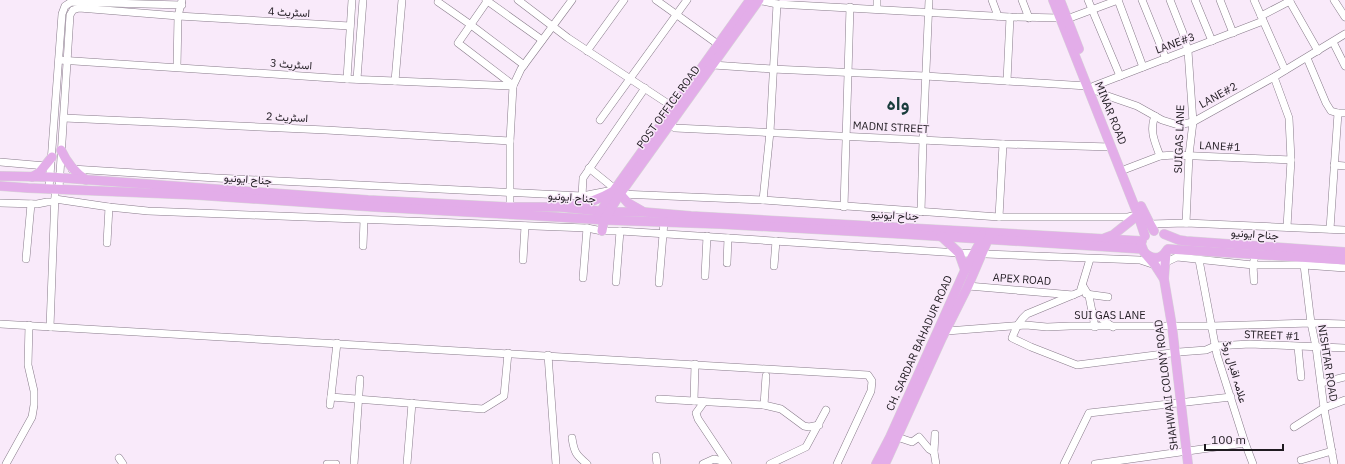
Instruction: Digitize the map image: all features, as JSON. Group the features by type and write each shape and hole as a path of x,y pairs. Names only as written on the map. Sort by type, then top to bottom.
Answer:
{"main road":[{"name":"POST OFFICE ROAD","path":"667,123 673,107 719,45 756,0"},
{"name":"POST OFFICE ROAD","path":"599,230 603,216 617,192 667,123 713,65 756,0"},
{"name":"MINAR ROAD","path":"1053,0 1063,18 1143,212 1152,228"},
{"name":"MINAR ROAD","path":"1060,0 1063,18"},
{"name":"MINAR ROAD","path":"1092,87 1112,147 1138,215 1143,244"},
{"path":"60,150 72,169 86,180"},
{"path":"32,177 46,166 52,157"},
{"name":"جناح ایونیو","path":"0,176 86,180 368,200 510,207 560,207 625,221 941,236 1104,239 1143,244"},
{"name":"جناح ایونیو","path":"0,186 197,195 375,207 578,218 643,212 986,236 1143,244"},
{"path":"560,207 587,203 617,192 628,203 643,212"},
{"path":"1104,239 1113,235 1138,215"},
{"path":"1143,244 1147,233 1152,228"},
{"name":"جناح ایونیو","path":"1152,228 1179,240 1186,241 1345,252"},
{"path":"1164,234 1168,241 1167,251"},
{"path":"941,236 959,254 965,270"},
{"name":"CH. SARDAR BAHADUR ROAD","path":"885,464 942,334 965,270 977,254 986,236"},
{"name":"جناح ایونیو","path":"1143,244 1149,257 1155,258 1161,257 1167,251 1254,260 1345,260"},
{"name":"SHAHWALI COLONY ROAD","path":"1143,244 1164,279"},
{"name":"SHAHWALI COLONY ROAD","path":"1167,251 1164,263 1164,279 1176,352 1188,464"},
{"name":"CH. SARDAR BAHADUR ROAD","path":"876,464 968,286 977,254"}],"street":[{"path":"347,78 352,0"},
{"path":"357,79 363,0"},
{"path":"395,81 402,0"},
{"path":"513,86 458,43 487,0 542,40"},
{"path":"518,0 587,51 673,107"},
{"path":"510,207 510,141 513,86 524,65 572,0"},
{"path":"587,51 624,0"},
{"path":"656,0 719,45"},
{"path":"600,120 687,0"},
{"path":"756,0 776,4 818,3 850,8 998,16 1010,18 1063,18 1092,10 1118,0 1143,67"},
{"path":"877,0 877,9"},
{"path":"921,212 929,0"},
{"path":"992,0 998,16"},
{"path":"1022,0 1029,18"},
{"path":"1088,0 1120,76"},
{"path":"1142,0 1166,59"},
{"name":"SUIGAS LANE","path":"1170,0 1183,32 1188,51 1193,122 1189,155 1186,223"},
{"path":"1195,0 1212,41"},
{"path":"1220,0 1233,33"},
{"path":"1254,0 1285,70"},
{"path":"1334,0 1345,17"},
{"path":"1289,1 1318,51"},
{"name":"LANE#3","path":"1092,87 1233,33 1262,18 1289,1"},
{"path":"50,326 55,189 50,178 62,14 65,6 71,2 182,3 178,16 177,67"},
{"path":"173,2 178,16"},
{"path":"438,2 524,65"},
{"path":"763,200 770,132 776,4"},
{"name":"اسٹریٹ 4","path":"67,61 70,15 73,10 79,8 178,16 350,26"},
{"path":"844,207 850,8"},
{"path":"1006,81 1010,18"},
{"name":"LANE#2","path":"1092,87 1105,96 1138,106 1162,120 1178,125 1193,122 1307,58 1345,34"},
{"path":"1333,42 1345,66"},
{"path":"1307,58 1326,103 1331,111 1341,113 1334,165 1330,229"},
{"name":"اسٹریٹ 3","path":"59,60 357,79 513,86"},
{"path":"55,189 60,179 60,150 64,118 67,61"},
{"path":"713,65 925,76 1092,87"},
{"path":"1274,77 1289,118 1291,160 1287,226"},
{"path":"582,196 583,178 645,88"},
{"path":"1155,116 1152,126 1152,133 1160,156"},
{"name":"اسٹریٹ 2","path":"64,118 326,130 510,141"},
{"name":"MADNI STREET","path":"667,123 675,128 1002,144 1112,147"},
{"path":"999,217 1002,144"},
{"name":"LANE#1","path":"1126,169 1160,156 1174,155 1291,160"},
{"path":"0,162 46,166"},
{"path":"1334,165 1345,166"},
{"path":"589,168 617,192"},
{"path":"72,169 216,178 582,196 617,192 763,200 999,217 1128,217 1138,215"},
{"path":"0,203 31,204 55,201 148,211 578,228 959,254 1140,260 1155,265 1160,265 1177,257 1199,260 1254,260 1345,268"},
{"path":"26,259 31,204"},
{"path":"107,243 109,207"},
{"path":"578,218 578,228"},
{"path":"363,246 364,220"},
{"path":"599,230 625,221"},
{"path":"658,282 664,222"},
{"path":"1152,228 1186,223 1287,226 1345,230"},
{"path":"523,260 525,226"},
{"path":"582,278 599,230"},
{"path":"616,282 620,231"},
{"path":"706,276 707,236"},
{"path":"727,263 728,238"},
{"path":"774,266 776,241"},
{"path":"1016,326 1022,318 1031,312 1079,291 1090,259"},
{"name":"علامہ اقبال روڈ","path":"1199,260 1217,355 1253,464"},
{"path":"1254,260 1254,281"},
{"name":"NISHTAR ROAD","path":"1304,265 1311,323 1334,464"},
{"name":"APEX ROAD","path":"968,286 1079,291"},
{"path":"1079,291 1089,296 1108,297"},
{"path":"1089,296 1095,326"},
{"path":"1091,311 1114,327"},
{"name":"SUI GAS LANE","path":"942,334 1016,326 1114,327 1311,323 1345,324"},
{"path":"0,324 868,375 872,381 871,392 837,464"},
{"path":"6,464 32,417 34,391 28,365 29,325"},
{"name":"STREET #1","path":"1016,326 1012,338 1077,365 1176,352 1206,350 1215,346 1250,344 1345,348"},
{"path":"330,405 337,343"},
{"path":"1298,346 1301,377"},
{"path":"331,397 360,398 483,409 504,396 508,353"},
{"path":"548,356 556,464"},
{"path":"694,401 695,364"},
{"path":"764,405 766,376"},
{"path":"1322,383 1345,378"},
{"path":"354,464 360,398 360,379"},
{"path":"1064,464 1089,413 1230,397"},
{"path":"659,399 764,405 781,409 804,426 809,427 819,425"},
{"path":"1294,427 1324,408 1345,400"},
{"path":"704,402 696,413 698,419 727,463"},
{"path":"407,464 412,403"},
{"path":"770,464 806,448 826,410"},
{"path":"935,434 934,452 936,464"},
{"path":"897,437 912,442 919,437 929,449 934,452"},
{"path":"572,438 576,455 587,464"},
{"path":"1096,464 1245,443"},
{"path":"1301,460 1332,451"},
{"path":"656,456 657,464"},
{"path":"703,464 714,459 727,463"},
{"path":"327,464 336,464"}],"district":[{"name":"واہ","path":"898,103"}]}
